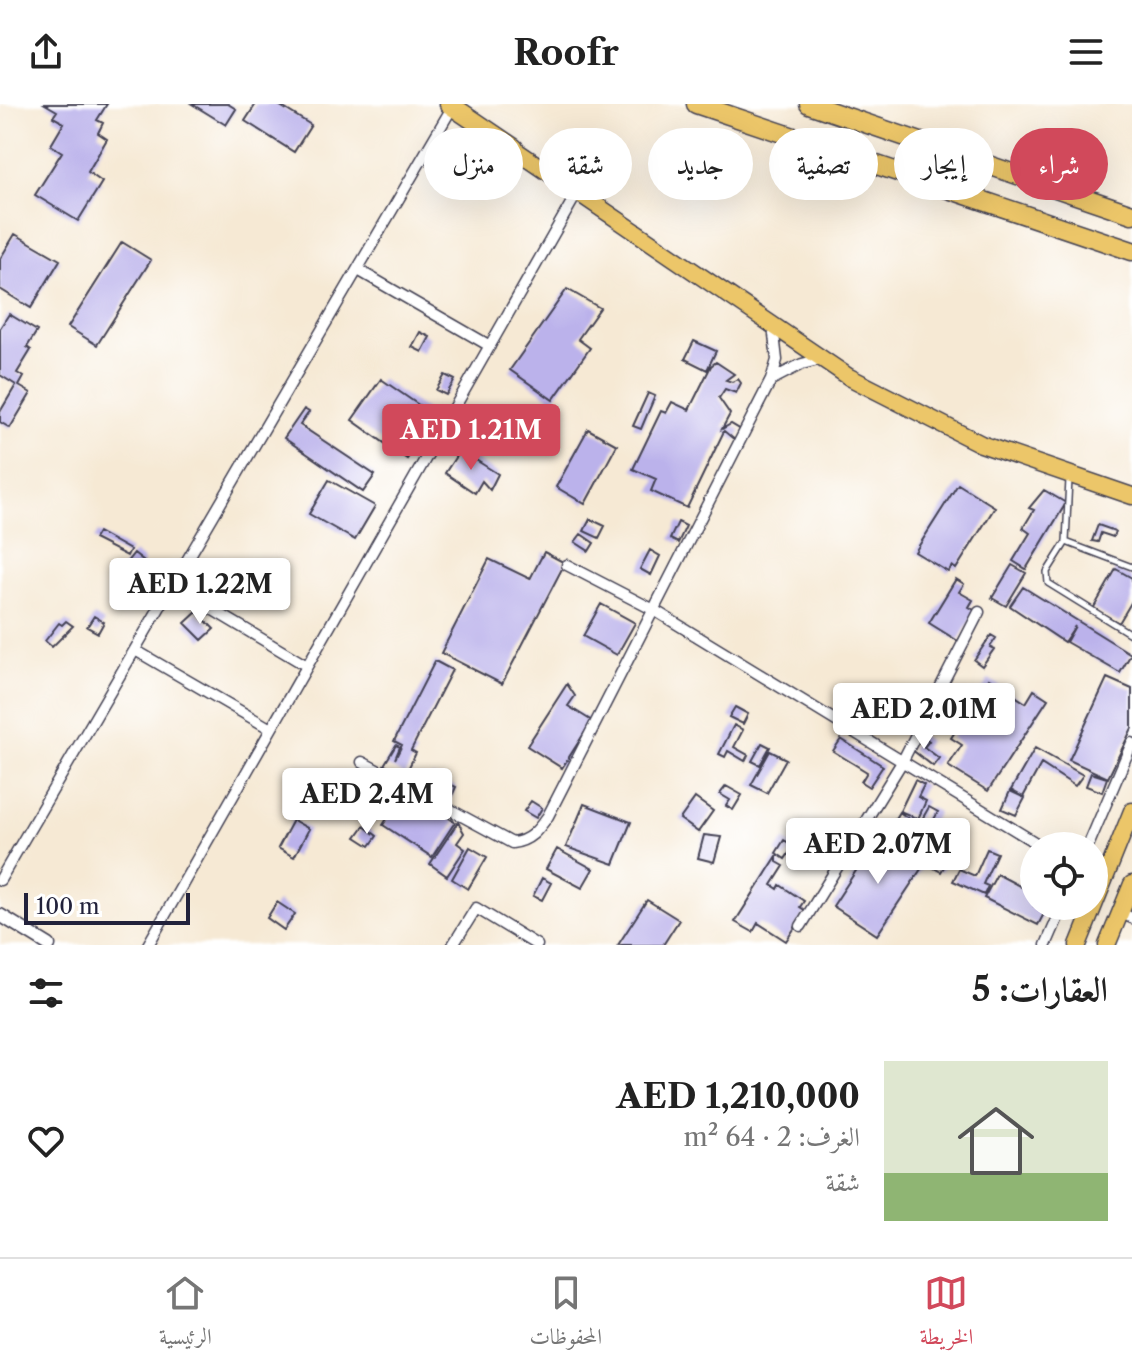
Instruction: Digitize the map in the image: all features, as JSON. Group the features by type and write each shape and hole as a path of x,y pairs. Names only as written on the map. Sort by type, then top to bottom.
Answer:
{"highway":[{"path":"696,104 1132,251"},
{"path":"809,104 1132,214"},
{"path":"446,106 482,128"}],"main road":[{"path":"587,200 849,377 981,444 1132,496"},
{"path":"1108,864 1132,811"},
{"path":"1107,945 1126,916 1132,884"},
{"path":"1078,945 1086,920"}],"street":[{"path":"0,880 358,270 446,106"},
{"path":"148,945 573,200"},
{"path":"358,270 490,346"},
{"path":"362,762 493,836 512,843 524,842 548,816 771,380 777,360 773,326"},
{"path":"771,380 802,364 822,359"},
{"path":"567,565 654,610 1020,833"},
{"path":"173,586 307,666"},
{"path":"801,926 902,762 979,612"},
{"path":"135,650 271,729"},
{"path":"1094,832 1132,743"},
{"path":"453,945 476,908 537,945"},
{"path":"0,915 49,945"},
{"path":"1046,945 1057,920"}],"lane":[{"path":"1070,474 1066,542 1047,572 1048,583 1132,635"},
{"path":"1066,542 1132,567"}],"building":[{"path":"45,104 107,104 97,120 103,123 98,133 107,139 88,172 102,182 78,221 35,195 62,152 51,145 64,123 53,117 57,111"},
{"path":"192,104 228,104 236,109 226,125"},
{"path":"256,104 277,104 311,125 294,152 245,121"},
{"path":"15,234 60,260 31,308 0,289 0,259"},
{"path":"122,242 151,260 97,345 68,327"},
{"path":"567,289 600,308 578,339 590,348 553,400 510,370"},
{"path":"9,314 37,331 27,347 31,350 17,373 24,377 19,386 31,393 10,428 0,422 0,412 16,385 0,375 0,328"},
{"path":"420,332 430,337 422,352 412,347"},
{"path":"694,341 716,351 707,370 685,359"},
{"path":"716,362 734,374 726,380 732,382 738,379 741,383 736,393 725,389 719,398 730,414 722,429 731,424 741,430 736,441 724,431 687,508 651,491 656,479 633,469 661,411 666,413 672,402 689,410"},
{"path":"445,375 455,380 446,395 436,390"},
{"path":"381,379 436,417 407,459 352,420"},
{"path":"648,393 655,396 641,429 633,426"},
{"path":"304,409 309,412 300,425 375,475 363,492 284,438"},
{"path":"588,429 617,445 585,504 556,487"},
{"path":"460,450 498,474 490,490 482,481 475,493 445,473"},
{"path":"329,480 375,506 355,540 309,514"},
{"path":"958,484 995,507 956,569 952,566 948,572 915,552"},
{"path":"1044,490 1066,503 1026,569 1013,561 1030,533 1023,528 1034,510 1029,508"},
{"path":"590,519 605,526 599,538 584,531"},
{"path":"678,522 686,526 678,543 670,539"},
{"path":"1098,525 1115,531 1113,537 1101,533 1098,542 1092,541"},
{"path":"98,532 130,550 127,556 94,539"},
{"path":"581,534 594,543 589,551 575,542"},
{"path":"650,550 660,556 651,575 640,569"},
{"path":"544,552 565,563 502,684 441,653 489,559 530,579"},
{"path":"134,553 144,561 132,576 122,568"},
{"path":"1012,565 1026,573 1006,606 992,598"},
{"path":"122,569 149,590 143,597 116,577"},
{"path":"1116,569 1132,578 1132,601 1119,623 1093,609"},
{"path":"956,579 964,584 959,592 973,600 969,607 976,611 958,641 929,623"},
{"path":"1023,587 1131,654 1120,673 1066,642 1075,626 1064,642 1010,606"},
{"path":"601,604 635,623 617,655 583,636"},
{"path":"197,612 214,629 202,640 185,623"},
{"path":"94,616 104,622 98,633 87,627"},
{"path":"66,621 73,626 52,647 45,641 59,623 62,625"},
{"path":"991,635 996,638 990,647 994,649 982,666 974,660"},
{"path":"435,661 452,670 411,750 416,753 405,775 384,765 396,745 400,747 395,759 402,745 394,741"},
{"path":"1107,678 1132,689 1132,728 1108,778 1069,760"},
{"path":"989,679 1026,703 1034,690 1048,699 988,791 948,766 962,745 951,738"},
{"path":"567,684 575,696 568,706 592,721 562,768 527,746"},
{"path":"853,697 879,719 868,731 842,710"},
{"path":"735,707 748,714 743,724 729,717"},
{"path":"734,725 743,730 734,747 748,755 745,761 728,751 725,757 719,754"},
{"path":"921,735 929,741 924,747 939,758 933,766 911,749"},
{"path":"841,739 883,766 869,787 861,782 867,772 833,751"},
{"path":"762,743 770,747 760,765 752,761"},
{"path":"1035,748 1083,775 1075,786 1041,764 1023,797 1011,790"},
{"path":"770,751 786,759 767,793 751,785"},
{"path":"1091,773 1107,778 1102,792 1086,786"},
{"path":"432,776 456,787 451,798 427,787"},
{"path":"915,780 924,785 918,797 926,801 918,819 900,811"},
{"path":"726,786 742,795 733,810 726,806 730,800 720,794"},
{"path":"405,791 455,822 432,857 383,825"},
{"path":"1010,791 1025,798 1016,815 1002,809"},
{"path":"695,798 713,811 698,832 680,819"},
{"path":"531,801 542,808 536,818 524,811"},
{"path":"584,804 631,822 614,864 566,847"},
{"path":"929,807 938,812 932,823 947,827 942,837 951,841 942,856 948,860 941,872 904,851"},
{"path":"899,812 914,822 903,839 888,830"},
{"path":"293,820 309,829 294,857 278,848"},
{"path":"458,822 464,833 457,843 465,849 447,876 430,864"},
{"path":"364,826 377,836 370,846 356,837"},
{"path":"704,835 721,837 714,862 698,858"},
{"path":"878,837 923,866 877,935 833,906"},
{"path":"784,840 794,846 785,859 776,853"},
{"path":"470,847 487,857 468,889 452,879"},
{"path":"557,849 593,869 582,888 546,869"},
{"path":"987,849 997,853 983,884 988,886 984,895 953,881 959,869 975,876"},
{"path":"777,856 777,862 784,866 772,885 778,889 780,885 804,901 800,907 806,911 786,941 758,923 753,932 735,922"},
{"path":"997,874 1020,886 1020,916 984,898"},
{"path":"542,878 551,883 542,900 533,896"},
{"path":"647,900 679,920 663,945 618,945"},
{"path":"277,902 295,914 284,930 267,918"}]}
